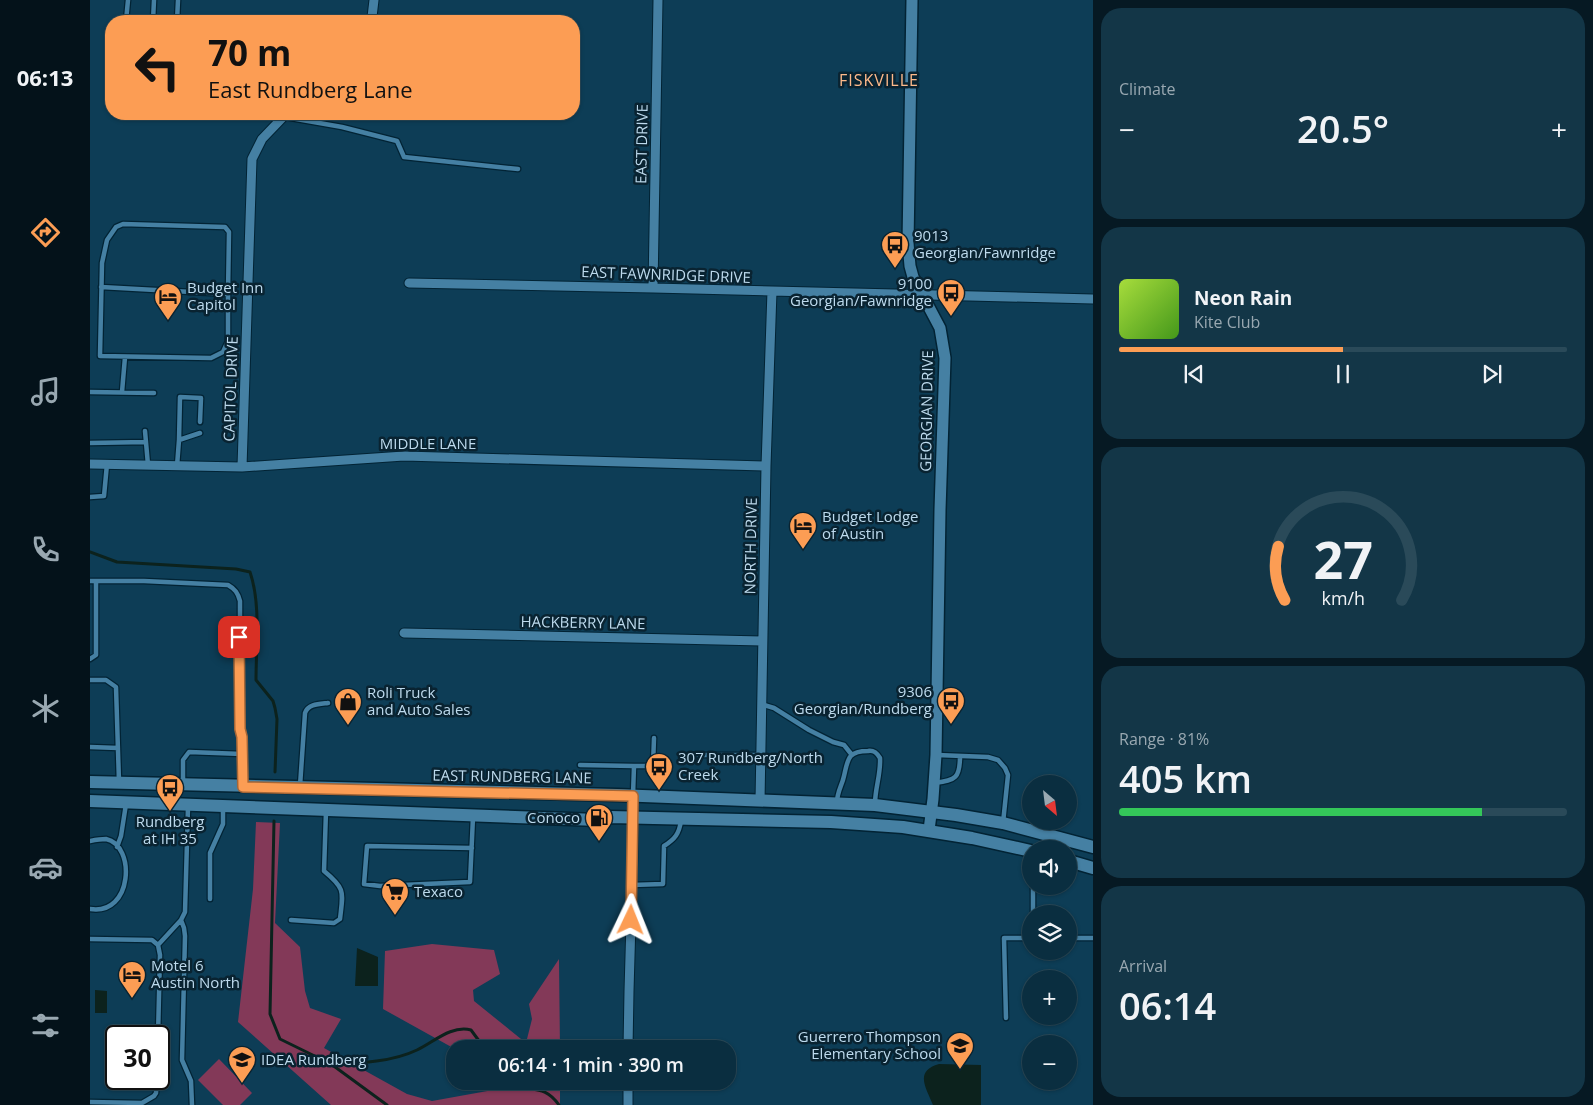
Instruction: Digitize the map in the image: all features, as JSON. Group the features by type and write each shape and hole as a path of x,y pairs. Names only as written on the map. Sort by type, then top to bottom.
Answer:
{"main road":[{"name":"EAST RUNDBERG LANE","path":"90,782 633,796 875,805 956,815 1003,824 1093,847"},
{"path":"223,786 224,806"},
{"path":"473,815 474,792"},
{"path":"90,801 598,820 610,817 632,817 831,822 929,830 1022,849"},
{"path":"1077,863 1093,868"}],"street":[{"path":"372,15 374,0"},
{"name":"EAST DRIVE","path":"653,288 658,0"},
{"name":"GEORGIAN DRIVE","path":"912,0 908,243 910,266 913,277 940,328 945,358 940,510 936,755 929,830"},
{"name":"CAPITOL DRIVE","path":"242,467 252,159 262,139 280,120"},
{"name":"EAST FAWNRIDGE DRIVE","path":"409,283 1093,299"},
{"name":"NORTH DRIVE","path":"760,801 766,466 772,292"},
{"name":"MIDDLE LANE","path":"90,464 242,467 404,456 766,466"},
{"name":"HACKBERRY LANE","path":"404,633 762,641"},
{"path":"628,1040 633,796"},
{"path":"628,1090 628,1105"}],"lane":[{"path":"127,15 128,0"},
{"path":"153,15 154,0"},
{"path":"177,15 178,0"},
{"path":"307,120 397,141 404,157 518,169"},
{"path":"123,224 225,227 229,232 228,342 223,352 211,358 100,356 102,286 102,263 107,240 116,228 123,224"},
{"path":"102,286 228,294"},
{"path":"122,392 125,357"},
{"path":"90,392 154,393"},
{"path":"177,466 180,397 200,398 200,422"},
{"path":"145,431 148,465"},
{"path":"179,440 200,433"},
{"path":"90,443 146,442"},
{"path":"90,498 104,496 107,464"},
{"path":"90,659 96,655 93,582 144,581 209,584 228,586 234,589 240,601 240,729 242,737 243,787"},
{"path":"90,680 106,680 116,688 119,784"},
{"path":"300,788 306,709 328,702"},
{"path":"761,704 774,708 809,730 844,746 852,755"},
{"path":"580,765 653,766 654,738"},
{"path":"90,747 118,748"},
{"path":"837,803 845,765 852,755 861,751 872,751 879,755 880,758 880,777 875,792 875,805"},
{"path":"183,785 183,760 189,752 242,754"},
{"path":"688,755 760,755"},
{"path":"936,755 988,757 998,760 1005,768 1008,776 1003,824"},
{"path":"934,783 946,781 957,775 960,770 960,756"},
{"path":"633,796 634,766"},
{"path":"117,847 126,803"},
{"path":"158,945 181,920 185,912 188,805"},
{"path":"210,899 210,853 222,824 224,806"},
{"path":"291,920 334,923 340,919 343,896 338,883 324,871 326,810"},
{"path":"472,848 367,846 364,884 380,886 470,882 472,848 473,815"},
{"path":"632,885 663,884 664,846 674,839 679,832 681,818"},
{"path":"90,841 105,839 113,842 125,861 127,875 123,891 116,901 99,910 90,908"},
{"path":"181,920 185,936 182,1060 191,1081 192,1105"},
{"path":"1006,1018 1004,938 1022,938"},
{"path":"1077,938 1093,938"},
{"path":"90,939 152,940 158,945 160,955 158,1025"},
{"path":"90,1102 142,1103 154,1096 156,1090"}],"shaded area":[{"path":"256,822 280,823 275,923 300,947 305,991 310,1008 341,1019 324,1048 407,1094 432,1101 493,1090 560,1090 560,1105 331,1105 238,1022 253,889"},
{"path":"432,944 494,950 500,974 473,990 474,1001 522,1040 446,1040 446,1044 383,1009 385,951"},
{"path":"357,948 378,957 378,986 355,986"},
{"path":"559,959 560,1040 527,1040 532,1019 529,1004"},
{"path":"95,990 107,991 107,1013 95,1013"},
{"path":"219,1059 252,1093 240,1105 223,1105 198,1080"},
{"path":"939,1064 981,1065 981,1105 933,1105 925,1086 924,1076 931,1067"}],"waterway":[{"path":"90,552 117,562 236,569 250,572 257,611 256,680 273,701 277,719 275,772"},
{"path":"274,821 270,1014 280,1039 331,1064 387,1105"},
{"path":"333,1064 397,1057 417,1050 443,1035 457,1030 471,1030 478,1040"},
{"path":"536,1090 547,1093 559,1105"}],"place":[{"name":"9013 Georgian/Fawnridge","path":"895,269"},
{"name":"9100 Georgian/Fawnridge","path":"951,317"},
{"name":"Budget Inn Capitol","path":"168,321"},
{"name":"Budget Lodge of Austin","path":"803,550"},
{"name":"9306 Georgian/Rundberg","path":"951,725"},
{"name":"Roli Truck and Auto Sales","path":"348,726"},
{"name":"307 Rundberg/North Creek","path":"659,791"},
{"name":"Rundberg at IH 35","path":"170,812"},
{"name":"Conoco","path":"599,842"},
{"name":"Texaco","path":"395,916"},
{"name":"Motel 6 Austin North","path":"132,999"},
{"name":"Guerrero Thompson Elementary School","path":"960,1070"},
{"name":"IDEA Rundberg","path":"242,1084"}],"district":[{"name":"FISKVILLE","path":"879,80"}],"route":[{"path":"239,637 243,787 633,796 631,920"}]}
